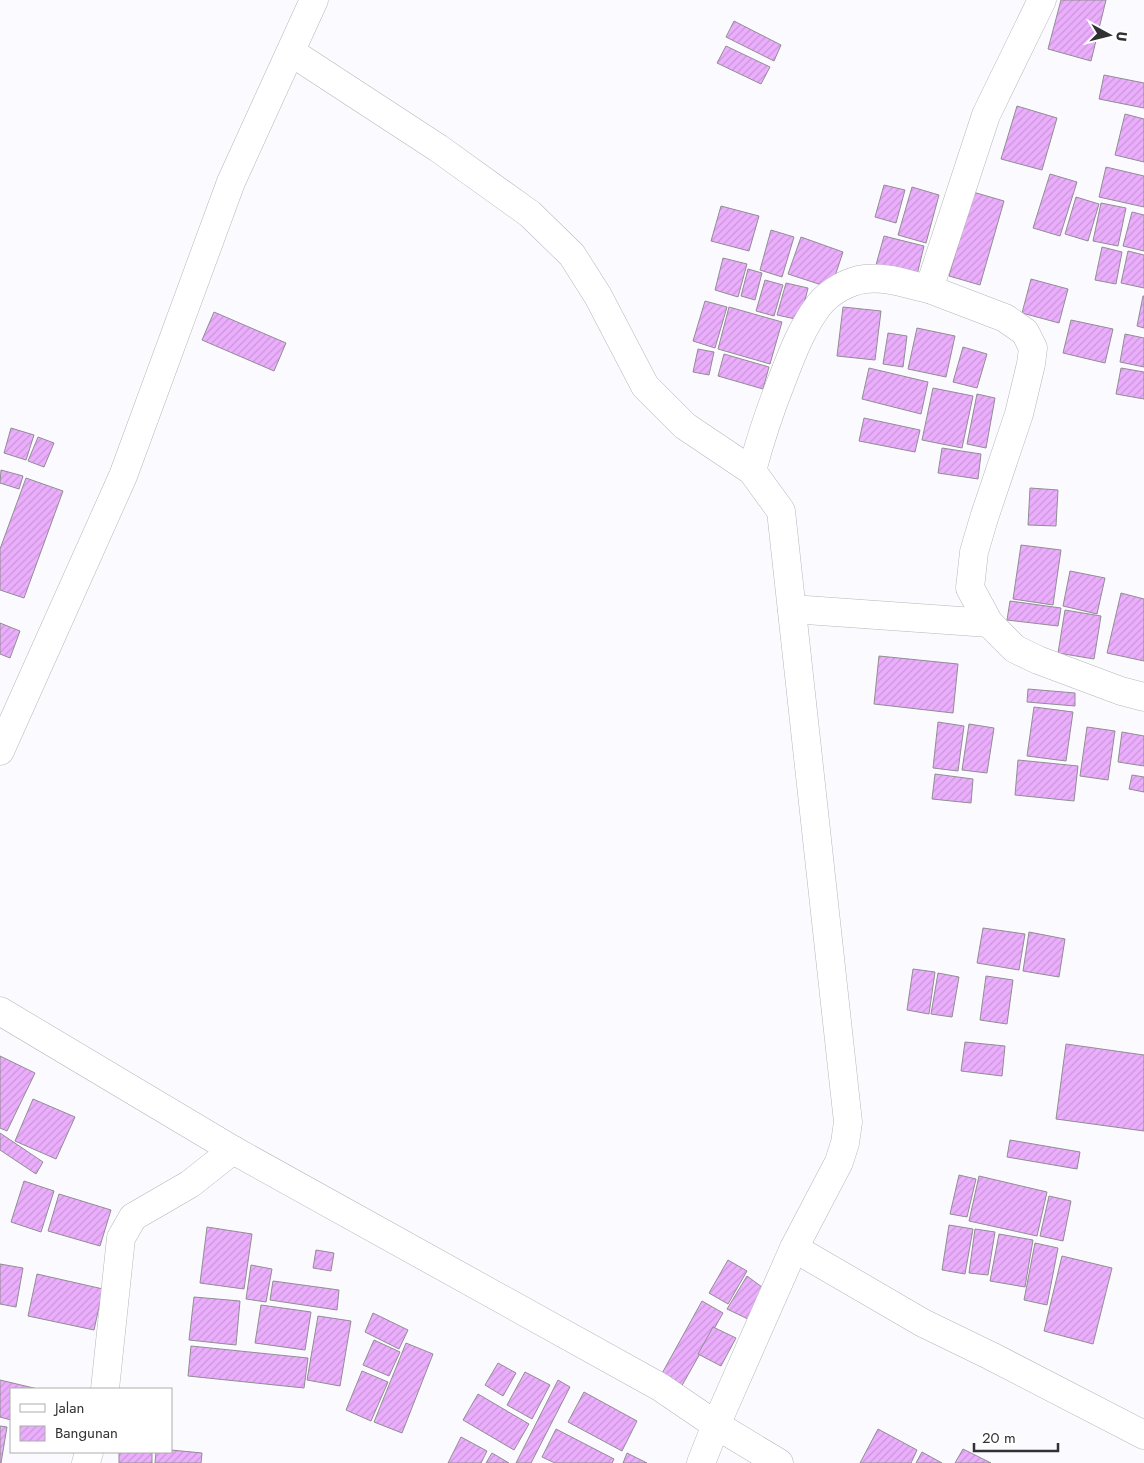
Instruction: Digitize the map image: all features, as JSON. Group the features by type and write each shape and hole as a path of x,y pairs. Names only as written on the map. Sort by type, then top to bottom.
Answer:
{"street":[{"path":"0,751 8,706 122,476 231,182 314,0"},
{"path":"929,289 986,115 1042,0"},
{"path":"291,52 438,148 530,214 572,255 598,296 646,386 685,426 752,471 781,511 848,1122 846,1143 839,1162 794,1248 701,1463"},
{"path":"752,471 761,436 796,343 820,304 832,293 848,283 867,278 891,280 929,289 1005,318 1025,332 1033,348 1031,364 1019,414 974,552 970,588 989,622 1015,649 1121,691 1144,697"},
{"path":"792,608 989,622"},
{"path":"0,1011 233,1150 660,1387 716,1425 779,1463"},
{"path":"105,1388 121,1238 133,1217 190,1184 233,1150"},
{"path":"794,1248 923,1323 991,1356 1144,1436"}],"building":[{"path":"1061,0 1106,0 1091,61 1048,49"},
{"path":"734,21 781,45 774,61 726,37"},
{"path":"726,46 770,67 761,84 717,63"},
{"path":"1104,75 1144,83 1144,108 1099,99"},
{"path":"1017,106 1057,118 1042,170 1001,159"},
{"path":"1125,114 1144,119 1144,162 1115,155"},
{"path":"1106,167 1144,176 1144,207 1099,197"},
{"path":"1050,174 1077,182 1060,236 1033,228"},
{"path":"884,185 905,190 896,223 875,217"},
{"path":"912,187 939,195 926,243 898,235"},
{"path":"973,192 1004,201 980,285 949,276"},
{"path":"1076,197 1099,204 1088,241 1065,234"},
{"path":"1101,203 1126,208 1118,246 1093,241"},
{"path":"721,206 759,216 749,251 711,241"},
{"path":"1132,212 1144,215 1144,251 1123,246"},
{"path":"771,230 794,237 782,277 760,270"},
{"path":"884,236 924,246 917,275 876,265"},
{"path":"801,237 843,252 831,288 788,274"},
{"path":"1102,247 1122,252 1116,284 1095,280"},
{"path":"1128,251 1144,255 1144,288 1121,283"},
{"path":"723,258 747,264 738,297 715,290"},
{"path":"748,269 762,273 755,300 741,296"},
{"path":"1031,279 1068,289 1059,323 1022,313"},
{"path":"765,280 783,285 774,316 756,311"},
{"path":"786,283 808,288 800,320 777,315"},
{"path":"1144,296 1144,328 1137,326"},
{"path":"705,301 727,307 715,348 693,341"},
{"path":"729,307 782,322 770,364 718,349"},
{"path":"843,307 881,311 875,360 837,356"},
{"path":"214,312 286,343 274,371 202,340"},
{"path":"1071,320 1113,329 1105,363 1063,353"},
{"path":"917,328 955,336 946,377 908,369"},
{"path":"888,333 907,336 903,367 883,364"},
{"path":"1125,334 1144,338 1144,367 1120,362"},
{"path":"963,347 987,354 977,388 953,382"},
{"path":"698,349 714,352 709,375 693,372"},
{"path":"724,354 769,367 763,389 718,376"},
{"path":"869,368 928,382 921,414 862,399"},
{"path":"1121,368 1144,372 1144,399 1116,394"},
{"path":"933,388 973,396 962,448 922,440"},
{"path":"977,394 995,398 986,448 967,444"},
{"path":"864,418 920,430 915,452 859,441"},
{"path":"11,428 34,435 26,460 4,453"},
{"path":"38,437 54,443 44,467 28,461"},
{"path":"942,448 981,454 978,479 938,473"},
{"path":"1,470 23,476 19,489 0,483"},
{"path":"26,478 63,491 24,598 0,590 0,549"},
{"path":"1030,488 1058,490 1056,526 1028,525"},
{"path":"1021,545 1061,550 1053,605 1013,599"},
{"path":"1070,571 1105,578 1097,614 1063,606"},
{"path":"1121,593 1144,599 1144,661 1107,653"},
{"path":"1010,601 1061,608 1058,626 1007,620"},
{"path":"1065,610 1101,616 1094,659 1058,653"},
{"path":"0,623 20,631 10,658 0,654"},
{"path":"879,656 958,664 953,713 874,704"},
{"path":"1028,689 1075,693 1075,706 1027,702"},
{"path":"1034,707 1073,712 1066,761 1027,756"},
{"path":"938,722 964,726 958,771 933,768"},
{"path":"969,724 994,728 987,773 962,770"},
{"path":"1087,727 1115,731 1108,780 1080,776"},
{"path":"1122,732 1144,736 1144,766 1118,762"},
{"path":"1018,760 1078,766 1074,801 1015,795"},
{"path":"935,774 973,779 971,803 932,799"},
{"path":"1132,775 1144,777 1144,792 1129,789"},
{"path":"983,928 1025,934 1019,970 977,963"},
{"path":"1029,932 1065,939 1059,977 1023,971"},
{"path":"913,969 935,972 929,1014 907,1010"},
{"path":"938,973 959,977 952,1017 931,1014"},
{"path":"986,976 1013,980 1007,1024 980,1020"},
{"path":"965,1042 1005,1046 1002,1076 961,1071"},
{"path":"1066,1044 1144,1055 1144,1131 1056,1119"},
{"path":"0,1056 35,1073 7,1131 0,1128"},
{"path":"33,1099 75,1117 56,1159 15,1141"},
{"path":"0,1133 43,1162 36,1174 0,1150"},
{"path":"1010,1140 1080,1152 1077,1169 1007,1157"},
{"path":"959,1175 976,1179 967,1217 950,1214"},
{"path":"979,1176 1047,1192 1037,1236 969,1221"},
{"path":"24,1181 54,1191 41,1232 11,1222"},
{"path":"59,1194 111,1210 100,1246 48,1231"},
{"path":"1049,1196 1071,1201 1063,1241 1040,1236"},
{"path":"949,1225 973,1229 965,1274 942,1270"},
{"path":"207,1227 252,1234 244,1289 200,1283"},
{"path":"975,1229 995,1232 988,1275 969,1273"},
{"path":"999,1234 1033,1240 1025,1287 990,1281"},
{"path":"1035,1243 1058,1248 1047,1305 1024,1300"},
{"path":"316,1250 334,1253 331,1271 313,1268"},
{"path":"1062,1256 1112,1268 1093,1344 1044,1331"},
{"path":"728,1260 747,1271 728,1304 709,1293"},
{"path":"0,1264 23,1268 16,1307 0,1304"},
{"path":"251,1265 272,1269 266,1302 246,1299"},
{"path":"37,1274 103,1289 94,1330 28,1316"},
{"path":"747,1276 766,1290 750,1320 727,1309"},
{"path":"273,1281 339,1290 337,1310 270,1300"},
{"path":"194,1297 240,1301 236,1345 189,1340"},
{"path":"702,1301 723,1313 680,1389 660,1377"},
{"path":"261,1305 311,1312 305,1350 255,1343"},
{"path":"373,1313 408,1330 399,1349 365,1332"},
{"path":"318,1316 351,1321 340,1386 307,1380"},
{"path":"713,1327 736,1338 721,1366 698,1354"},
{"path":"374,1340 400,1352 389,1376 363,1365"},
{"path":"406,1343 433,1354 402,1433 374,1422"},
{"path":"191,1346 308,1358 304,1388 188,1376"},
{"path":"498,1363 516,1373 503,1396 485,1385"},
{"path":"362,1371 388,1382 371,1421 346,1410"},
{"path":"525,1372 550,1385 532,1419 507,1405"},
{"path":"0,1380 34,1388 10,1388 10,1420 0,1417"},
{"path":"558,1380 570,1387 531,1463 516,1463"},
{"path":"584,1392 637,1421 622,1451 568,1422"},
{"path":"478,1394 529,1424 514,1450 463,1420"},
{"path":"0,1426 7,1427 1,1463 0,1463"},
{"path":"556,1429 614,1459 612,1463 555,1463 542,1457"},
{"path":"878,1429 917,1450 911,1463 860,1463"},
{"path":"461,1437 487,1451 481,1463 448,1463"},
{"path":"963,1449 991,1463 955,1463"},
{"path":"172,1450 202,1453 201,1463 155,1463 156,1453 172,1453"},
{"path":"922,1452 942,1463 916,1463"},
{"path":"119,1453 152,1453 152,1463 119,1463"},
{"path":"492,1453 509,1463 486,1463"},
{"path":"627,1453 647,1463 623,1463"}]}
